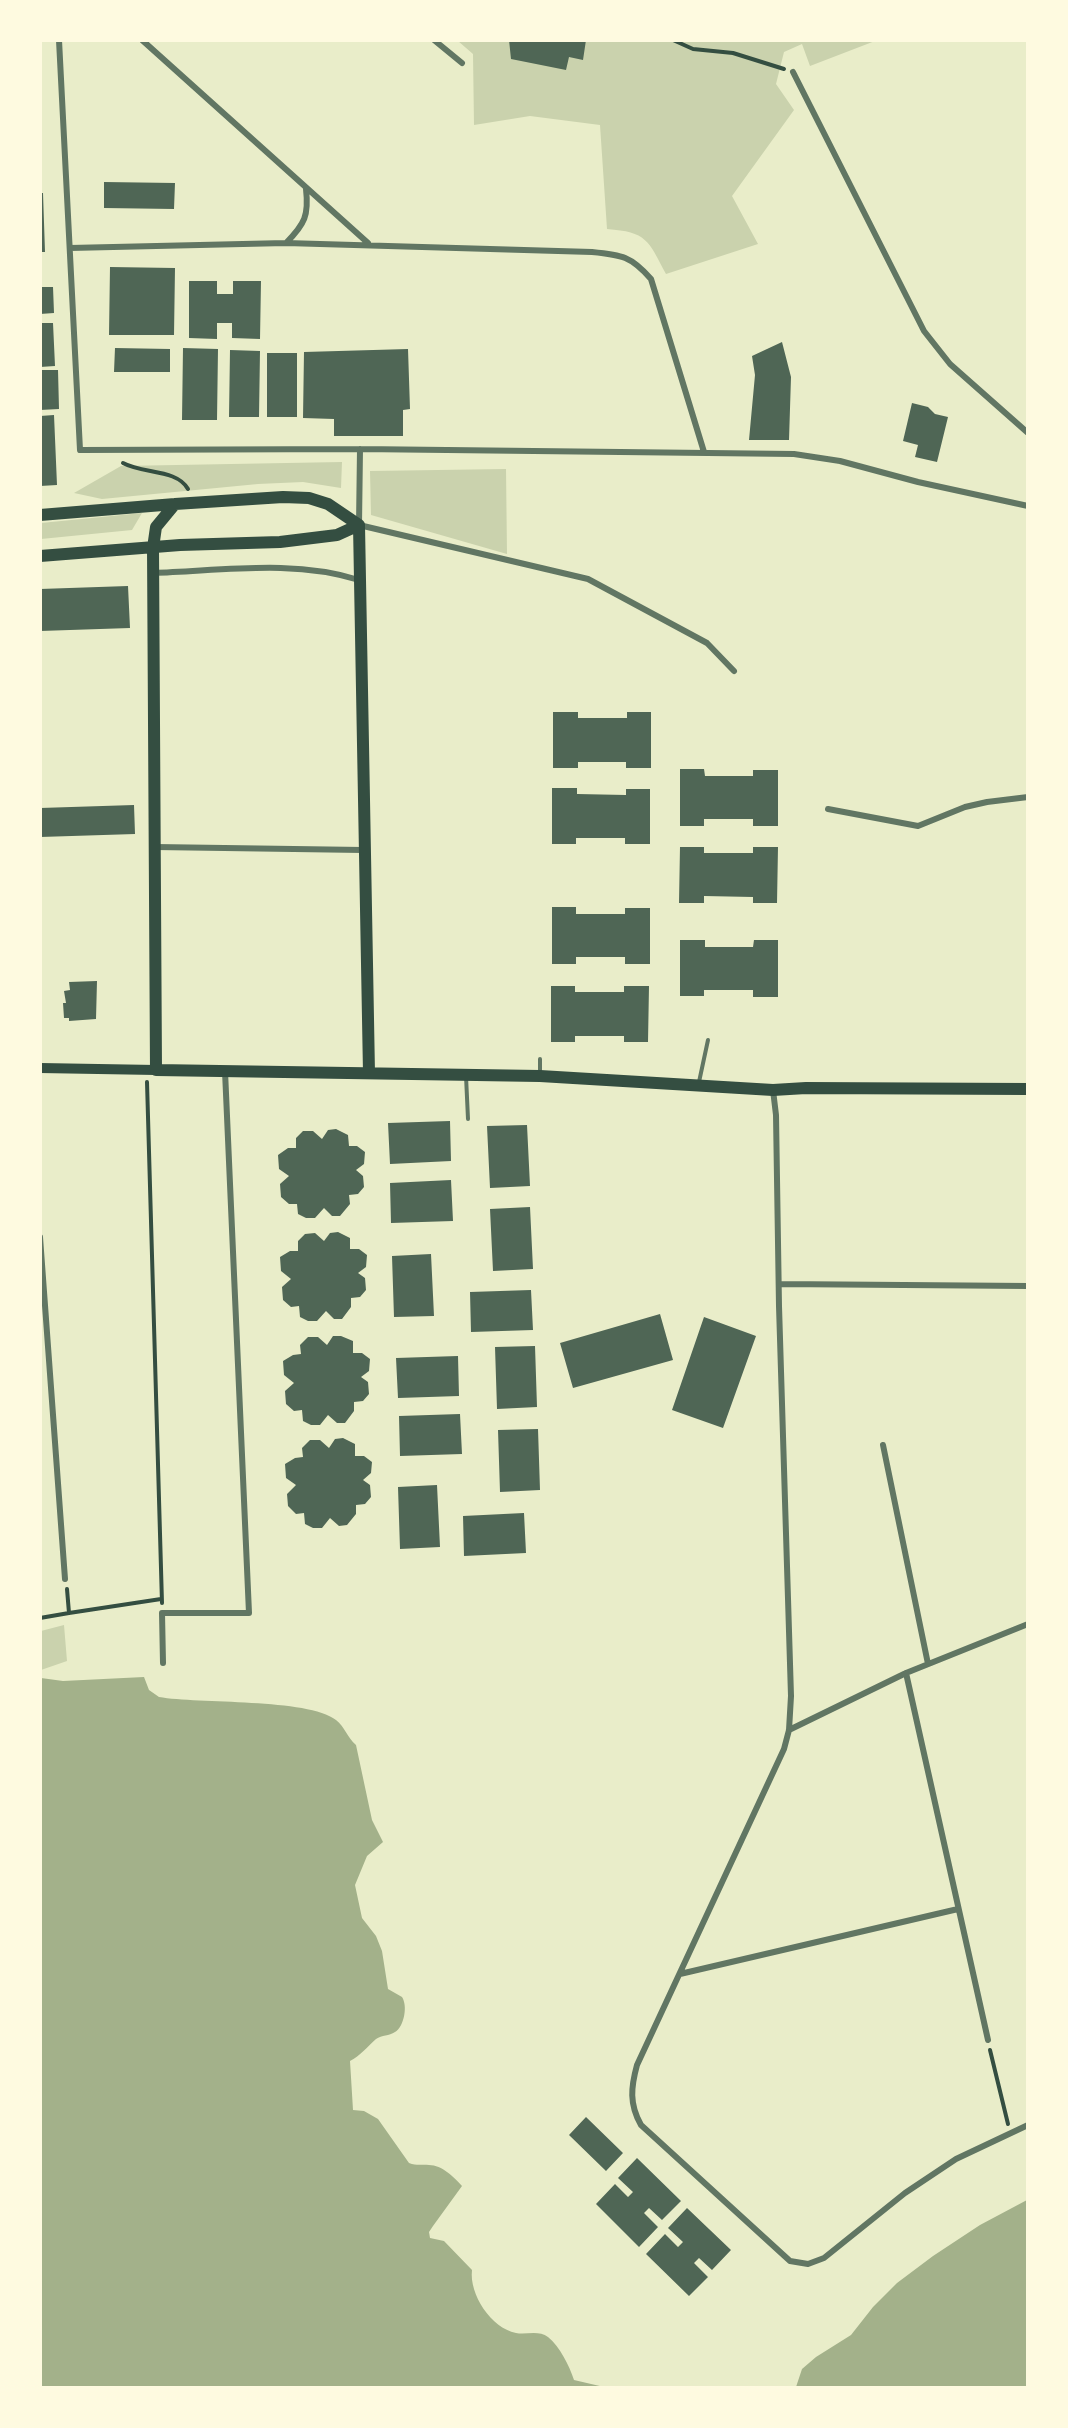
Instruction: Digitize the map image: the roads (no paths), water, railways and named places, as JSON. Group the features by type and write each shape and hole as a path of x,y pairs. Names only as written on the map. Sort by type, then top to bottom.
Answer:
{"main road":[{"path":"40,515 283,497 309,498 328,504 359,525"},
{"path":"151,1070 155,847 153,548 156,527 180,503"},
{"path":"40,556 180,545 280,542 337,535 359,525"},
{"path":"359,525 363,850 369,1073"},
{"path":"40,1068 540,1076 772,1090 806,1088 1028,1089"}],"street":[{"path":"59,40 80,450 360,449 794,454 840,461 918,482 1028,506"},
{"path":"142,40 368,243"},
{"path":"434,40 462,63"},
{"path":"793,72 924,331 950,364 1028,433"},
{"path":"286,243 304,223 308,203 306,188"},
{"path":"70,248 368,243 592,252 616,255 637,263 651,279 704,452"},
{"path":"360,449 359,525 588,579 707,643 734,671"},
{"path":"153,573 291,568 337,573 359,580"},
{"path":"828,809 918,825 976,804 1028,796"},
{"path":"155,847 363,850"},
{"path":"163,1663 162,1613 249,1613 225,1071"},
{"path":"772,1090 776,1115 791,1696 789,1730 784,1749 637,2065 632,2091 635,2114 641,2125 790,2261 808,2264 824,2258 913,2187 956,2159 1010,2131 1028,2125"},
{"path":"40,1237 65,1579"},
{"path":"779,1284 1028,1286"},
{"path":"883,1445 928,1664"},
{"path":"789,1730 906,1673 1028,1624"},
{"path":"906,1673 988,2040"},
{"path":"680,1974 958,1909"}],"lane":[{"path":"698,1086 708,1040"},
{"path":"540,1059 540,1076"},
{"path":"466,1075 468,1119"}]}
